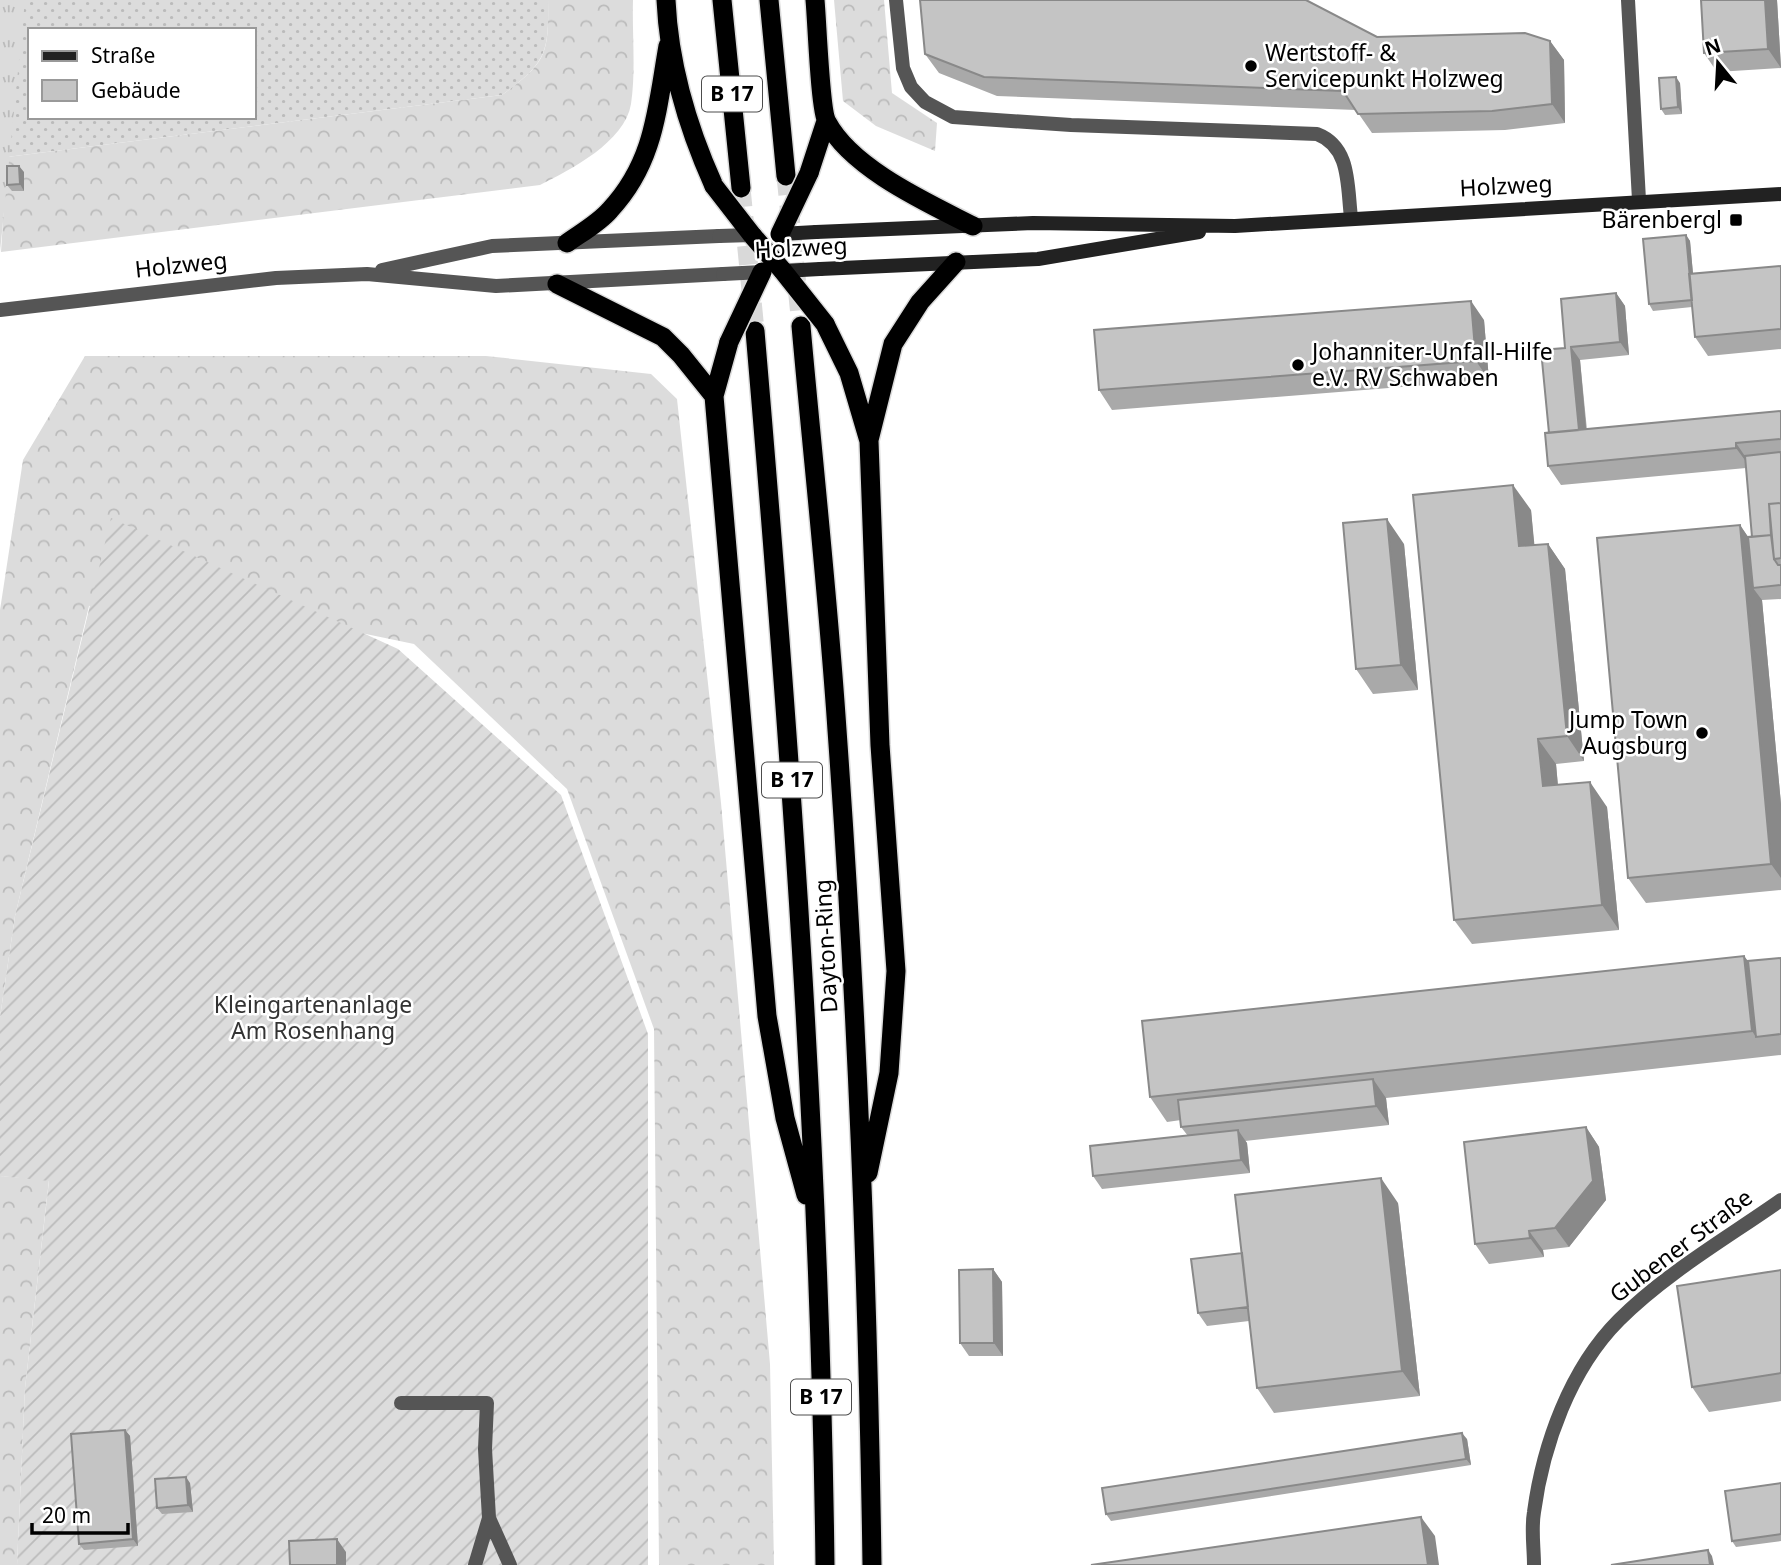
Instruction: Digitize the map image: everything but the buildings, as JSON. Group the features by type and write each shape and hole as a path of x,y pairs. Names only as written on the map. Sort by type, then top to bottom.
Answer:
{"highway":[{"path":"666,0 668,46 691,135 714,186 752,235 766,264 783,271 825,324 849,373 869,442 880,746 896,971 889,1073 863,1202"},
{"name":"B 17","path":"722,0 741,188"},
{"name":"B 17","path":"769,0 786,176"},
{"path":"815,0 825,121 810,173 729,342 714,396 767,1016 785,1118 816,1230"},
{"path":"567,243 608,212 644,162 653,131 668,46"},
{"path":"825,121 848,147 886,179 974,226"},
{"path":"869,442 897,336 920,302 956,262"},
{"path":"557,284 663,337 714,396"},
{"name":"Dayton-Ring","path":"801,327 837,727 853,972 863,1202 872,1565"},
{"name":"Dayton-Ring","path":"755,331 789,731 805,975 816,1230 825,1565"}],"main road":[{"name":"Holzweg","path":"783,271 1038,258 1235,226 1351,217 1781,194"},
{"name":"Holzweg","path":"780,234 1033,223 1235,226"}],"street":[{"path":"896,0 903,68 911,87 925,102 953,117 1071,125 1317,135 1331,140 1342,152 1351,217"},
{"path":"1628,0 1639,200"},
{"name":"Holzweg","path":"367,274 492,246 780,234"},
{"name":"Holzweg","path":"0,310 276,278 367,274 496,286 723,274 766,264"},
{"name":"Gubener Straße","path":"1534,1565 1533,1514 1541,1477 1561,1410 1595,1349 1617,1321 1643,1298 1781,1200"},
{"path":"401,1403 487,1403 485,1449 489,1518 475,1565"},
{"path":"489,1518 510,1565"}],"green space":[{"path":"0,0 25,0 0,252"},
{"path":"8,0 548,0 547,33 542,56 528,74 502,95 7,157"},
{"path":"548,0 633,0 633,79 627,118 618,131 580,163 540,185 1,252 7,157 502,95 528,74 542,56 547,34"},
{"path":"834,0 884,0 892,93 937,123 935,151 876,126 843,101"},
{"path":"85,356 486,356 651,374 677,399 721,803 770,1364 774,1565 659,1565 654,1029 567,789 414,644 183,596 89,606 15,916 0,1017 0,610 23,460"},
{"name":"Kleingartenanlage Am Rosenhang","path":"111,518 398,649 561,795 648,1034 648,1565 17,1565 25,1388 49,1181 0,1176 0,1017 15,916"},
{"path":"0,1176 49,1180 25,1388 17,1565 0,1565"}],"tunnel":[{"path":"786,176 801,326"},
{"path":"741,188 755,331"}],"place":[{"name":"Wertstoff- & Servicepunkt Holzweg","path":"1251,66"},
{"name":"Bärenbergl","path":"1736,220"},
{"name":"Johanniter-Unfall-Hilfe e.V. RV Schwaben","path":"1298,365"},
{"name":"Jump Town Augsburg","path":"1702,733"}]}
